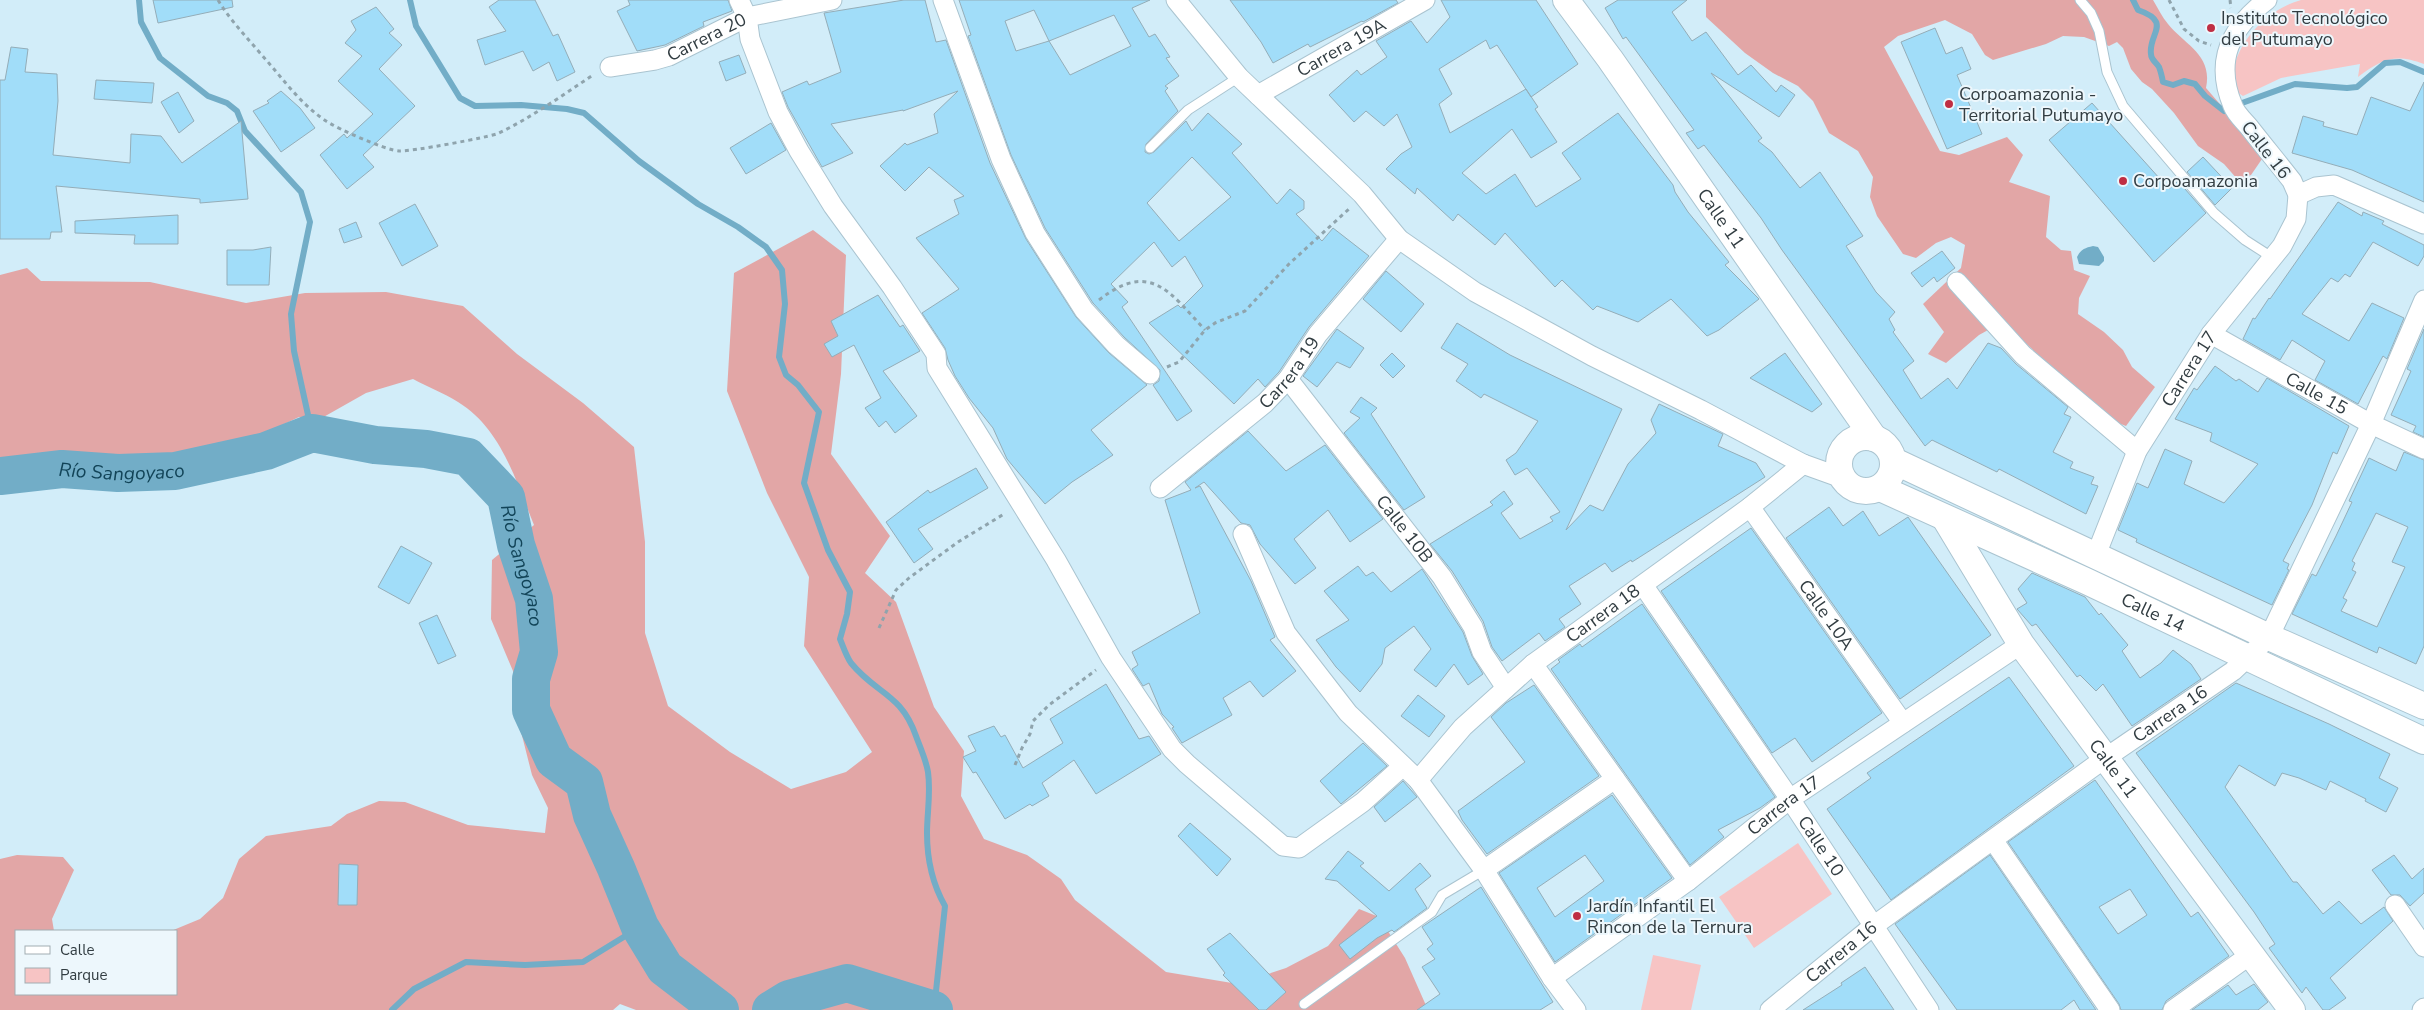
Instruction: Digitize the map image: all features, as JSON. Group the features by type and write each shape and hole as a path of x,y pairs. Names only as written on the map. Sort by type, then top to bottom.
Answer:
{"street":[{"path":"738,0 747,17 750,39 778,112 799,151 833,206 892,287 936,354 937,368 1022,503 1111,658 1172,749 1283,846 1299,848 1364,802 1403,766"},
{"name":"Carrera 20","path":"603,70 669,56 747,17 832,0"},
{"path":"943,0 1001,158 1035,234 1086,312 1116,344 1150,374"},
{"path":"1176,0 1239,77 1362,194 1399,239 1474,292 1803,464 1842,478 1849,486 1859,491 1870,492 1880,488 1891,476 1894,461 1890,451 1884,443 1874,438 1863,437 1853,440 1844,448 1839,462 1842,478"},
{"name":"Carrera 19A","path":"1258,95 1425,0"},
{"name":"Calle 11","path":"1566,0 1610,59 1874,438"},
{"path":"2226,53 2234,35 2250,13 2267,0"},
{"name":"Calle 16","path":"2226,53 2226,84 2233,108 2292,181 2298,195 2316,187 2334,186 2424,224"},
{"name":"Carrera 17","path":"2096,555 2137,450 2211,334 2274,258 2296,219 2298,195"},
{"name":"Carrera 19","path":"1160,488 1259,408 1288,379 1318,334 1399,239"},
{"path":"1957,282 2022,355 2137,450"},
{"name":"Carrera 16","path":"1770,1010 1872,927 2104,759 2249,658 2269,636 2371,424 2424,300"},
{"name":"Calle 15","path":"2211,334 2371,424 2424,449"},
{"name":"Calle 10B","path":"1288,379 1442,577 1472,627 1482,652 1506,688"},
{"name":"Calle 14","path":"1894,461 2269,636 2422,700"},
{"name":"Carrera 18","path":"1418,780 1462,727 1533,664 1750,507 1803,464"},
{"name":"Calle 14","path":"1880,488 1946,520 2086,581 2424,741"},
{"name":"Calle 10A","path":"1750,507 1902,723"},
{"name":"Calle 11","path":"1946,520 2022,644 2104,759 2292,1010"},
{"path":"1243,534 1286,633 1348,713 1418,780 1484,870 1552,978 1576,1010"},
{"name":"Calle 10","path":"1643,585 1790,799 1872,927 1929,1010"},
{"name":"Carrera 17","path":"1552,978 1688,882 1790,799 2022,644"},
{"path":"1533,664 1688,882"},
{"path":"1484,870 1615,779"},
{"path":"1993,840 2110,1010"},
{"path":"2395,905 2424,947"},
{"path":"2173,1010 2250,955"}],"lane":[{"path":"2080,0 2092,13 2099,31 2107,72 2123,106 2214,213 2245,240 2274,258"},
{"path":"1150,148 1188,110 1239,77"},
{"path":"1304,1004 1432,912 1442,895 1484,870"}],"path":[{"path":"218,0 244,36 261,53 274,71 326,121 382,146 399,151 498,134 565,95 603,70"},
{"path":"2170,0 2184,29 2192,37 2214,47 2218,51 2226,53"},
{"path":"1150,374 1179,362 1205,330 1215,323 1245,311 1289,264 1347,212 1362,194"},
{"path":"1086,312 1119,286 1133,282 1151,282 1171,294 1205,330"},
{"path":"879,628 896,590 909,578 958,542 1022,503"},
{"path":"1015,765 1030,734 1033,721 1049,705 1111,658"}],"green space":[{"path":"2301,0 2424,0 2424,64 2405,59 2389,60 2374,66 2358,77 2360,64 2281,78 2243,96 2237,92 2233,73 2236,60 2248,37 2278,10"},
{"path":"1798,843 1832,894 1754,948 1719,897"},
{"path":"1653,955 1701,965 1691,1010 1641,1010"}],"shaded area":[{"path":"1706,0 2153,0 2168,24 2202,59 2207,77 2206,88 2256,146 2262,159 2251,175 2238,180 2224,164 2198,146 2174,113 2131,69 2123,48 2117,42 2109,46 2084,37 2063,36 2046,44 1993,60 1985,55 1972,34 1945,20 1898,36 1884,47 1940,151 1959,155 2007,137 2023,155 2009,182 2050,196 2046,237 2061,250 2071,251 2074,270 2090,276 2079,298 2078,314 2104,332 2123,350 2132,367 2155,387 2126,426 2111,419 2084,400 2021,339 1999,324 1979,335 1946,363 1928,354 1944,332 1923,304 1961,268 1965,245 1951,237 1936,243 1916,258 1903,254 1877,216 1870,197 1873,177 1858,151 1829,133 1813,101 1798,86 1773,73 1745,53 1706,17"},
{"path":"813,230 846,255 841,374 831,454 890,536 865,573 896,602 934,707 964,751 961,796 984,839 1027,855 1061,879 1075,900 1166,972 1238,984 1286,968 1328,946 1359,909 1379,917 1405,958 1428,1010 636,1010 620,1004 613,1010 0,1010 0,859 17,855 63,857 74,870 52,919 54,930 15,930 15,995 178,995 178,930 173,930 200,919 223,898 239,859 266,836 331,826 347,814 379,801 405,802 468,825 545,833 548,808 532,775 513,700 513,671 491,619 492,560 534,525 505,457 496,441 473,413 453,399 413,379 366,393 320,419 299,417 261,435 215,448 162,457 0,458 0,275 27,268 41,281 150,282 246,303 305,293 386,292 463,306 517,354 583,403 634,447 645,542 645,633 668,706 730,752 791,789 846,772 872,752 804,646 809,577 767,493 727,391 734,273"}],"water":[{"path":"2098,247 2104,257 2104,261 2099,266 2079,264 2077,257 2080,252 2085,248"}],"building":[{"path":"153,0 232,0 233,7 158,23"},
{"path":"499,0 535,0 553,36 558,34 575,72 557,81 549,62 533,71 523,51 485,65 477,40 506,31 489,7"},
{"path":"628,0 728,0 732,11 703,22 704,26 665,45 637,51 617,11 630,5"},
{"path":"904,0 925,0 936,42 946,40 990,163 1026,239 1076,317 1109,353 1147,385 1091,430 1113,455 1072,482 1045,504 1007,459 993,428 969,398 955,376 945,348 922,313 959,289 916,238 959,214 954,200 964,196 929,167 905,191 880,166 905,143 907,145 938,133 934,114 958,91 903,111 831,124 853,153 822,167 788,107 782,92 807,81 809,85 841,72 824,13"},
{"path":"959,0 1150,0 1132,8 1149,37 1155,34 1170,57 1166,58 1179,76 1165,86 1168,88 1165,91 1178,111 1146,144 1145,152 1149,154 1154,152 1186,121 1192,131 1208,113 1242,144 1232,153 1277,204 1290,189 1304,201 1304,209 1296,214 1322,241 1333,228 1369,256 1309,327 1279,372 1265,387 1258,379 1234,404 1149,323 1178,305 1181,308 1203,286 1185,256 1172,267 1154,242 1111,284 1128,302 1122,307 1192,411 1177,421 1153,385 1159,381 1160,370 1124,337 1093,303 1045,228 1011,155 968,36 971,35","holes":["1034,10 1049,41 1016,51 1005,21","1114,15 1131,46 1070,75 1049,41","1192,157 1231,197 1179,241 1147,203"]},
{"path":"1230,0 1396,0 1398,3 1310,47 1308,44 1273,63 1261,42"},
{"path":"1441,0 1536,0 1578,64 1531,97 1538,107 1535,109 1557,142 1531,158 1512,129 1462,173 1486,194 1515,174 1536,207 1581,179 1562,153 1618,113 1673,185 1675,192 1688,212 1729,262 1725,265 1759,299 1719,330 1707,336 1671,299 1638,322 1597,306 1593,310 1562,280 1555,287 1505,233 1495,245 1458,214 1453,221 1417,188 1415,194 1386,169 1401,154 1412,147 1397,114 1384,126 1366,111 1354,122 1329,95 1357,70 1361,75 1387,57 1376,41 1411,21 1427,43 1450,17","holes":["1486,40 1490,49 1497,45 1526,89 1450,133 1439,104 1452,94 1439,69"]},
{"path":"1618,0 1687,0 1672,12 1692,41 1706,32 1738,75 1751,65 1776,92 1781,85 1795,95 1779,117 1711,73 1762,138 1758,141 1772,152 1800,188 1820,172 1863,236 1846,246 1876,292 1895,312 1889,319 1895,330 1893,332 1914,361 1903,370 1921,399 1948,378 1957,389 1988,343 2001,348 2016,364 2068,407 2064,414 2071,417 2053,452 2073,462 2070,468 2094,477 2091,484 2098,486 2086,514 1999,469 1997,472 1932,440 1925,446 1782,250 1761,218 1704,145 1698,149 1686,133 1694,130 1626,37 1623,39 1605,8"},
{"path":"376,7 394,29 389,33 402,45 379,69 415,106 363,155 374,167 347,189 320,155 344,134 347,138 373,114 338,81 362,56 345,43 356,30 351,21"},
{"name":"Corpoamazonia - Territorial Putumayo","path":"1935,28 1946,54 1962,47 1971,69 1957,75 1982,134 1947,149 1901,42"},
{"path":"11,47 28,49 25,72 57,74 58,101 53,155 130,163 131,134 161,136 182,163 241,121 248,199 200,203 200,199 56,186 62,232 51,232 50,239 0,239 0,80 5,80"},
{"path":"739,55 746,73 726,81 719,62"},
{"path":"96,80 154,83 152,103 94,99"},
{"path":"2424,82 2424,202 2352,170 2292,153 2303,116 2324,122 2323,126 2357,135 2371,97 2410,111"},
{"path":"281,91 300,108 315,128 281,152 253,111 269,103 267,101"},
{"path":"178,92 194,121 179,133 161,102"},
{"name":"Corpoamazonia","path":"2092,103 2169,189 2178,181 2206,213 2154,262 2049,140"},
{"path":"771,123 786,150 746,174 730,148"},
{"path":"2203,157 2232,188 2215,205 2187,172"},
{"path":"2338,202 2362,216 2363,212 2384,221 2382,224 2424,245 2424,256 2418,266 2373,242 2350,277 2345,274 2338,282 2331,278 2302,314 2349,341 2372,303 2404,318 2387,359 2383,356 2358,404 2315,380 2325,361 2292,340 2280,360 2243,339 2253,318 2255,319 2270,299"},
{"path":"415,204 438,246 402,266 379,223"},
{"path":"178,215 178,244 134,244 135,235 75,233 75,221"},
{"path":"356,222 362,237 344,243 339,229"},
{"path":"271,247 269,285 227,285 227,250 253,250"},
{"path":"1942,251 1955,268 1937,282 1934,277 1922,287 1911,273"},
{"path":"1386,271 1424,304 1401,332 1363,299"},
{"path":"878,295 900,327 903,325 920,351 883,371 917,416 895,433 886,421 879,427 865,408 881,398 854,345 832,357 824,344 838,336 831,321"},
{"path":"1457,323 1510,355 1622,409 1566,530 1590,505 1603,511 1628,464 1656,433 1651,420 1659,404 1723,434 1718,446 1756,463 1765,477 1632,562 1631,560 1612,572 1605,563 1569,586 1581,604 1559,619 1565,627 1545,641 1539,633 1502,661 1492,647 1483,621 1452,571 1430,544 1493,505 1490,502 1504,491 1513,504 1501,513 1520,539 1553,521 1550,517 1560,512 1527,468 1515,475 1506,460 1516,453 1538,421 1484,394 1481,398 1456,381 1468,364 1441,348"},
{"path":"1337,329 1364,348 1350,368 1337,362 1317,387 1303,376"},
{"path":"2424,329 2424,437 2413,432 2416,426 2391,415 2411,371 2407,369"},
{"path":"1392,353 1405,366 1393,378 1380,365"},
{"path":"1785,353 1822,404 1812,412 1750,378"},
{"path":"2215,366 2236,381 2239,379 2258,392 2267,378 2349,426 2337,454 2333,452 2312,505 2283,561 2289,564 2287,569 2289,570 2272,605 2136,542 2137,539 2118,530 2137,483 2148,488 2165,449 2192,461 2184,484 2224,503 2258,464 2210,441 2212,433 2175,419 2194,388 2197,390"},
{"path":"1361,397 1377,408 1371,414 1425,497 1404,510 1344,433 1360,418 1350,412"},
{"path":"1248,431 1286,471 1325,445 1383,519 1350,542 1328,510 1294,539 1316,568 1295,584 1260,544 1250,525 1241,523 1204,482 1195,488 1200,486 1251,581 1275,637 1270,640 1296,671 1263,697 1250,681 1223,698 1232,715 1182,743 1172,728 1174,727 1162,714 1149,683 1143,686 1132,669 1138,665 1132,652 1200,613 1165,500 1191,490 1185,482"},
{"path":"2404,452 2424,460 2424,646 2416,664 2379,647 2377,653 2292,614 2312,574 2316,576 2336,536 2352,502 2349,501 2369,458 2396,471","holes":["2376,513 2408,527 2392,562 2405,567 2377,627 2341,611 2347,600 2343,598 2356,572 2352,570 2355,563 2352,561"]},
{"path":"976,468 988,488 918,529 933,549 914,563 886,522 928,490 930,493"},
{"path":"1829,507 1843,526 1863,511 1879,536 1908,517 1991,635 1900,699 1786,538"},
{"path":"1751,528 1882,713 1812,762 1795,738 1772,753 1661,591"},
{"path":"401,546 432,563 409,604 378,587"},
{"path":"1358,566 1366,576 1373,572 1391,592 1422,569 1463,632 1472,656 1483,674 1468,685 1454,664 1436,687 1414,670 1431,649 1414,626 1385,648 1382,664 1360,692 1336,667 1316,640 1349,620 1324,591"},
{"path":"2032,573 2085,597 2099,615 2101,613 2128,645 2122,651 2140,678 2161,663 2173,650 2191,664 2201,679 2132,726 2103,684 2096,691 2080,675 2077,677 2036,624 2032,626 2017,609 2027,603 2018,589"},
{"path":"1642,604 1775,797 1760,808 1718,830 1724,837 1690,865 1551,669 1560,662 1558,660 1580,644 1582,647"},
{"path":"437,615 456,656 438,664 419,623"},
{"path":"2009,677 2074,766 1891,900 1827,809 1871,778 1867,773"},
{"path":"2236,683 2329,724 2390,754 2379,778 2398,788 2386,812 2365,801 2366,799 2330,781 2326,790 2282,773 2275,786 2239,765 2225,787 2293,882 2297,882 2323,914 2339,901 2361,924 2384,907 2393,921 2330,978 2346,998 2329,1010 2323,1010 2306,987 2302,993 2269,948 2275,944 2254,912 2136,753"},
{"path":"1106,684 1139,739 1149,736 1161,754 1096,794 1074,760 1042,783 1049,796 1032,806 1030,804 1005,819 976,772 973,773 963,757 976,751 968,736 994,726 1001,737 1005,735 1023,768 1063,743 1050,719"},
{"path":"1534,685 1599,776 1487,854 1462,820 1458,811 1525,762 1491,717 1506,703"},
{"path":"1418,695 1445,716 1429,737 1401,716"},
{"path":"1363,743 1387,766 1341,804 1320,781"},
{"path":"2095,780 2191,917 2198,912 2229,956 2166,1001 2162,1010 2121,1010 2119,1004 2008,842","holes":["2130,889 2147,915 2118,934 2099,907"]},
{"path":"1403,781 1417,797 1385,822 1374,807"},
{"path":"1612,795 1672,878 1555,962 1499,873","holes":["1585,855 1604,881 1555,917 1537,888"]},
{"path":"1190,823 1231,859 1217,876 1178,836"},
{"path":"1348,851 1364,863 1360,866 1389,891 1420,863 1431,876 1415,889 1427,908 1394,932 1392,930 1377,938 1350,959 1339,945 1377,916 1337,881 1325,879"},
{"path":"1990,855 2096,1010 2080,1010 2074,1000 2061,1010 1957,1010 1895,924"},
{"path":"2394,855 2412,879 2424,868 2424,893 2410,906 2400,895 2391,895 2372,870"},
{"path":"339,864 358,865 357,905 338,905"},
{"path":"1481,887 1553,1002 1540,1010 1417,1010 1440,994 1422,967 1435,959 1427,949 1433,944 1422,927"},
{"path":"1230,933 1286,992 1266,1010 1259,1010 1223,975 1225,973 1207,949"},
{"path":"1865,967 1894,1010 1803,1010 1842,985 1841,983"},
{"path":"2254,984 2268,1002 2258,1010 2192,1010 2228,985 2236,995"}],"waterway":[{"path":"139,0 141,22 160,58 208,96 227,103 237,111 245,131 301,192 310,222 291,314 294,351 312,433"},
{"path":"410,0 416,26 460,98 475,106 521,105 567,109 584,113 639,161 698,204 738,227 766,247 782,270 785,304 779,357 786,375 798,385 819,412 804,483 828,550 850,592 847,614 840,639 851,663 903,711 910,722 927,767 929,780 928,852 934,880 945,906 934,1010"},
{"path":"2133,0 2138,10 2154,19 2157,24 2151,47 2151,56 2159,67 2163,82 2173,85 2184,81 2195,84 2205,96 2224,111"},
{"path":"2242,103 2295,84 2357,87 2385,63 2400,62 2424,72"},
{"name":"Río Sangoyaco","path":"0,476 62,469 118,473 175,471 266,451 312,433 375,445 426,449 468,457 506,497 516,545 534,599 539,652 531,679 531,710 554,760 584,782 592,815 640,927 665,968 720,1010"},
{"path":"392,1010 414,989 466,962 525,965 583,962 640,927"},
{"name":"Río Sangoyaco","path":"771,1010 789,999 847,983 934,1010"}],"place":[{"name":"Instituto Tecnológico del Putumayo","path":"2211,28"},
{"name":"Corpoamazonia - Territorial Putumayo","path":"1949,104"},
{"name":"Corpoamazonia","path":"2123,181"},
{"name":"Jardín Infantil El Rincon de la Ternura","path":"1577,916"}]}
